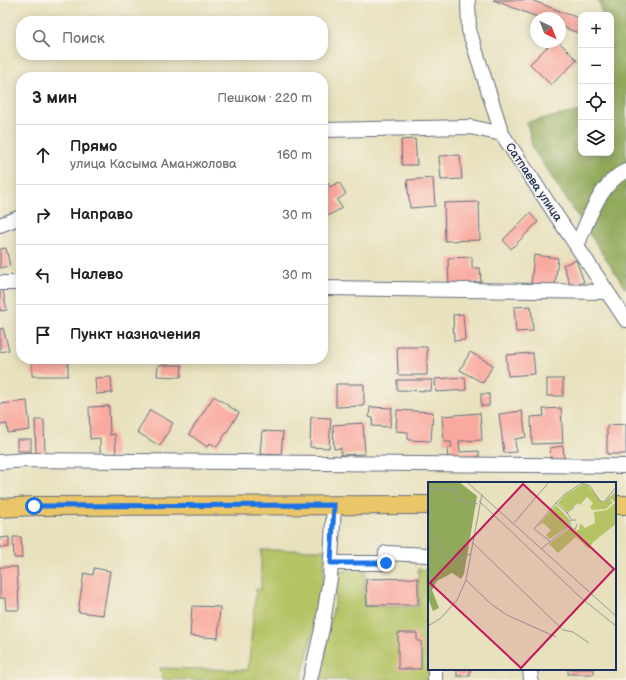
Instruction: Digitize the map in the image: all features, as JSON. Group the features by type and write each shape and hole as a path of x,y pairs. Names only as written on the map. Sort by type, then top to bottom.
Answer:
{"main road":[{"path":"0,508 34,506 428,505"}],"street":[{"path":"468,0 469,30 502,134"},
{"name":"Сатпаева улица","path":"328,130 471,127 502,134 525,166 606,292 626,320"},
{"path":"576,246 595,202 619,174 626,171"},
{"path":"0,225 16,219"},
{"path":"0,283 16,284"},
{"path":"328,288 606,292"},
{"path":"0,462 27,460 626,466"},
{"path":"310,680 322,629 331,563 334,505"},
{"path":"331,563 386,563 386,553 428,555"},
{"path":"434,670 435,680"},
{"path":"530,670 531,680"}],"green space":[{"path":"599,0 626,0 626,289 533,149 527,122 578,111 578,156 614,156 614,12 601,12"},
{"path":"261,550 325,550 322,595 301,680 163,680 160,668 248,670 256,589 261,590"},
{"path":"418,569 428,570 428,670 430,670 430,680 314,680 335,603 336,571 366,570 364,606 419,607"}],"building":[{"path":"493,0 531,0 563,12 530,12 530,14"},
{"path":"566,13 578,18 578,33 566,28"},
{"path":"546,48 565,48 577,60 551,85 530,64"},
{"path":"415,139 417,165 402,165 401,140"},
{"path":"460,155 462,179 441,180 439,156"},
{"path":"433,178 435,206 410,208 407,180"},
{"path":"339,182 346,194 337,200 342,208 328,216 328,183 330,187"},
{"path":"479,202 480,240 445,241 444,203"},
{"path":"530,213 538,222 511,249 503,240"},
{"path":"6,248 10,266 0,268 0,249"},
{"path":"534,255 558,258 555,286 531,284"},
{"path":"472,257 472,268 480,268 481,282 474,282 474,287 449,288 448,258"},
{"path":"576,260 584,282 571,287 563,265"},
{"path":"0,290 3,290 7,310 0,311"},
{"path":"531,306 533,331 516,332 514,307"},
{"path":"463,314 465,340 454,341 453,315"},
{"path":"3,328 9,350 0,352 0,329"},
{"path":"397,347 427,347 427,375 398,375"},
{"path":"470,352 493,365 483,383 460,370"},
{"path":"533,353 535,374 508,376 506,355"},
{"path":"32,364 68,364 68,376 32,376"},
{"path":"158,365 182,365 181,377 157,376"},
{"path":"111,377 112,393 96,394 95,378"},
{"path":"465,377 466,390 436,392 435,379"},
{"path":"547,379 563,379 563,396 547,396"},
{"path":"397,380 432,380 431,391 397,390"},
{"path":"336,384 364,384 364,406 336,407"},
{"path":"481,394 489,394 489,406 481,406"},
{"path":"214,396 239,413 217,447 210,443 207,447 189,434"},
{"path":"27,401 30,430 8,433 7,424 0,425 0,404"},
{"path":"109,406 110,435 115,434 116,456 100,456 100,438 90,439 89,407"},
{"path":"370,407 392,408 390,427 372,426 373,418 369,417"},
{"path":"561,408 563,443 532,444 531,417 544,416 543,409"},
{"path":"150,410 173,423 160,446 137,432"},
{"path":"397,410 433,412 431,441 408,440 408,432 396,431"},
{"path":"522,411 526,437 515,439 516,452 504,453 499,414"},
{"path":"480,413 482,440 459,441 460,452 479,451 479,457 448,459 447,449 452,448 451,442 444,442 442,416"},
{"path":"311,417 331,418 329,448 310,447"},
{"path":"35,420 44,420 45,455 36,456"},
{"path":"363,423 365,454 341,455 341,448 334,449 333,425"},
{"path":"626,424 626,454 607,454 607,425"},
{"path":"262,431 283,432 281,455 260,454"},
{"path":"17,439 31,439 31,451 17,451"},
{"path":"563,446 564,460 551,461 550,448"},
{"path":"9,537 9,547 0,548 0,538"},
{"path":"13,537 21,537 22,558 14,558"},
{"path":"0,567 17,567 19,610 6,610 5,598 0,598"},
{"path":"94,568 110,571 103,615 78,612 84,573 93,575"},
{"path":"418,578 418,605 367,605 366,579"},
{"path":"192,606 220,607 218,638 190,636"},
{"path":"398,633 417,633 417,641 421,641 421,669 398,669"},
{"path":"457,670 470,670 470,676 457,676"},
{"path":"568,670 594,670 594,674 568,674"}],"route":[{"path":"34,506 334,505 331,563 386,563"}]}
